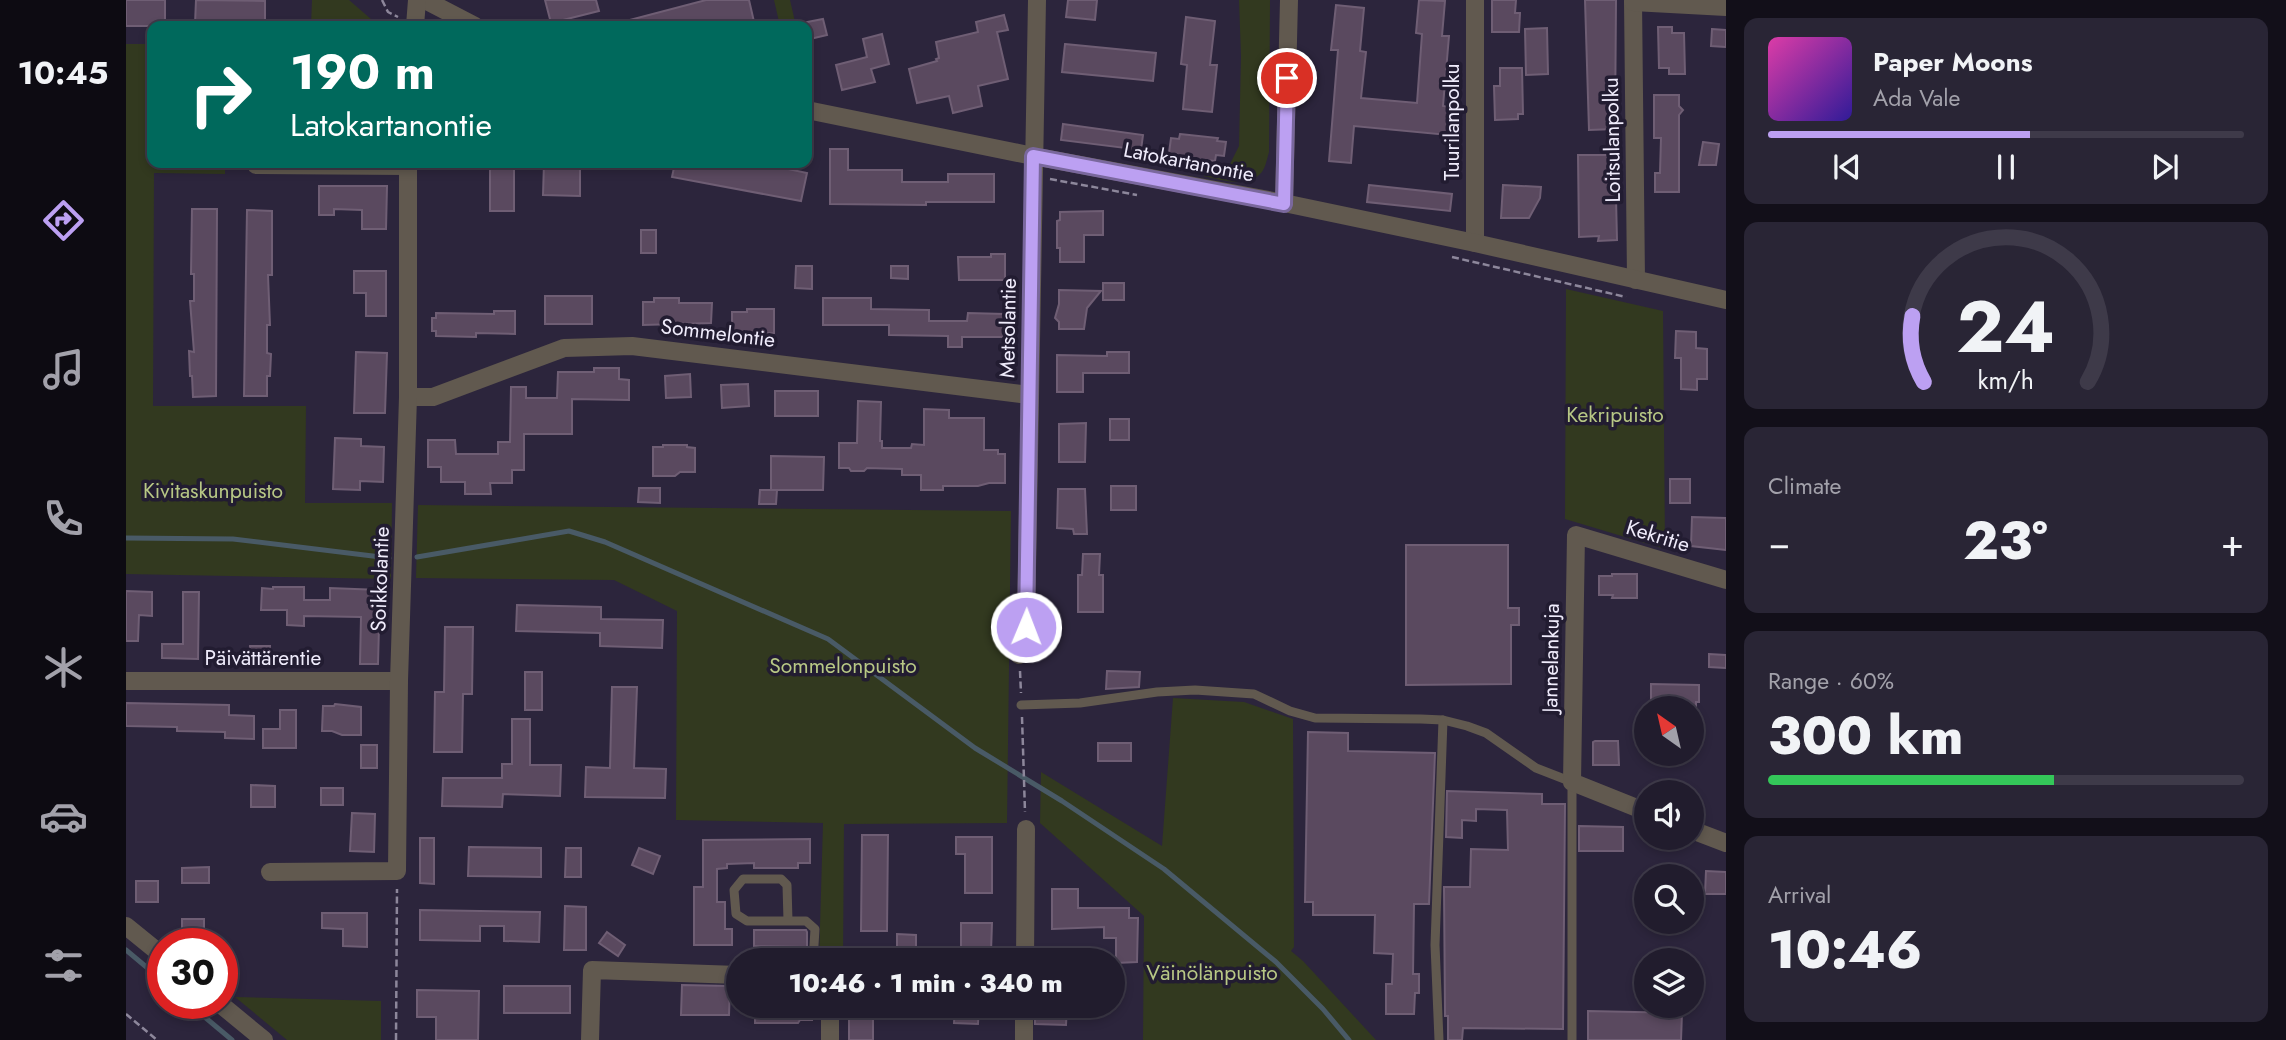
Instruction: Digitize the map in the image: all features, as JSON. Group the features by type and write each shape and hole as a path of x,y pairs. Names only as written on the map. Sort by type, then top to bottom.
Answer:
{"street":[{"path":"415,21 417,0"},
{"path":"425,0 465,21"},
{"name":"Metsolantie","path":"1019,655 1026,627 1037,0"},
{"path":"1284,204 1289,0"},
{"name":"Tuurilanpolku","path":"1475,0 1475,243"},
{"path":"1633,1 1726,7"},
{"name":"Loitsulanpolku","path":"1633,1 1636,280"},
{"name":"Latokartanontie","path":"812,111 1475,243 1726,300"},
{"name":"Soikkolantie","path":"397,871 399,681 408,397 408,168"},
{"name":"Sommelontie","path":"408,397 433,397 564,348 632,346 1030,395"},
{"name":"Kekritie","path":"1576,535 1726,580"},
{"name":"Jannelankuja","path":"1572,782 1576,535"},
{"name":"Päivättärentie","path":"126,681 399,681"},
{"path":"1572,782 1634,807"},
{"path":"1025,948 1026,829"},
{"path":"1704,835 1726,843"},
{"path":"270,873 397,871"},
{"path":"126,926 147,943"},
{"path":"590,1040 592,970 726,975"},
{"path":"830,1018 830,1040"},
{"path":"1024,1018 1024,1040"},
{"path":"238,1019 264,1040"}],"lane":[{"path":"1021,705 1080,704 1157,692 1237,691 1254,694 1290,711 1315,718 1443,720 1486,733 1536,768 1572,782 1572,1040"},
{"path":"1440,1040 1435,945 1443,720"},
{"path":"788,921 787,885 781,879 743,880 734,890 736,914 747,921 788,921 806,921 814,929 813,948"}],"path":[{"path":"1032,176 1144,196"},
{"path":"1442,255 1632,298"},
{"path":"1023,767 1026,829"},
{"path":"396,1040 397,871"},
{"path":"126,1014 157,1040"}],"green space":[{"path":"312,0 349,0 373,21 311,21"},
{"path":"774,0 790,0 795,21 779,21"},
{"path":"1239,0 1270,0 1269,152 1260,174 1254,179 1240,182 1203,176 1227,170 1239,146"},
{"name":"Kivitaskunpuisto","path":"126,44 147,44 147,168 225,168 225,174 154,173 153,406 306,406 305,503 392,503 391,579 126,574"},
{"name":"Kekripuisto","path":"1566,289 1663,311 1665,549 1565,519"},
{"name":"Sommelonpuisto","path":"418,505 1011,511 1007,823 844,824 843,948 819,948 823,823 676,820 677,611 614,580 416,578"},
{"name":"Väinölänpuisto","path":"1173,698 1244,702 1293,719 1294,947 1291,951 1376,1040 1143,1040 1144,916 1040,823 1041,772 1162,846"},
{"path":"238,997 381,1001 381,1040 287,1040"}],"building":[{"path":"126,0 165,0 165,21 147,21 147,26 126,26"},
{"path":"196,0 265,1 265,20 195,21"},
{"path":"545,0 596,0 599,11 550,21"},
{"path":"706,0 749,0 754,21 626,21"},
{"path":"1068,0 1097,0 1095,20 1066,17"},
{"path":"1419,0 1445,1 1442,36 1449,36 1443,106 1451,107 1448,135 1354,126 1351,163 1329,161 1338,50 1331,50 1336,5 1364,8 1360,51 1366,52 1361,98 1417,103 1422,34 1416,33"},
{"path":"1492,0 1516,0 1515,13 1520,13 1519,32 1492,32"},
{"path":"1585,0 1616,0 1615,129 1589,130"},
{"path":"1004,15 1008,30 997,32 1008,79 978,86 982,106 953,113 949,96 917,103 909,69 937,61 939,58 936,42 978,32 976,22"},
{"path":"1186,17 1215,21 1210,65 1217,65 1212,112 1183,109 1187,65 1181,64"},
{"path":"823,19 827,35 812,39 812,21"},
{"path":"1658,27 1672,27 1672,33 1684,33 1685,74 1669,74 1669,68 1659,68"},
{"path":"1547,28 1548,74 1526,75 1525,29"},
{"path":"1712,29 1726,30 1726,47 1711,46"},
{"path":"882,34 889,64 871,69 875,82 842,90 836,65 867,57 863,39"},
{"path":"1065,44 1156,53 1153,81 1062,72"},
{"path":"1500,68 1522,68 1523,114 1518,114 1518,119 1495,120 1494,86 1500,86"},
{"path":"1654,95 1679,95 1679,106 1683,110 1679,115 1679,192 1655,192 1655,173 1660,173 1661,138 1654,138"},
{"path":"1063,124 1143,135 1141,150 1061,140"},
{"path":"1180,134 1218,138 1217,141 1226,142 1224,156 1216,155 1215,161 1177,157 1177,154 1169,153 1171,138 1179,139"},
{"path":"1703,142 1719,144 1716,165 1699,165"},
{"path":"830,149 848,149 848,170 902,170 902,182 948,182 948,174 994,174 994,202 926,202 926,205 830,204"},
{"path":"1578,155 1615,155 1617,240 1598,241 1599,236 1579,237"},
{"path":"490,168 514,168 514,211 490,211"},
{"path":"544,168 580,168 580,196 543,195"},
{"path":"674,168 784,168 807,173 801,201 672,177"},
{"path":"1369,185 1452,194 1450,211 1367,202"},
{"path":"1503,185 1541,187 1540,198 1529,218 1501,218"},
{"path":"319,186 387,186 386,229 362,229 362,210 334,209 334,215 319,215"},
{"path":"192,209 217,209 216,396 193,397 190,376 189,351 194,352 190,301 194,301 194,274 191,274"},
{"path":"247,210 272,211 272,275 268,275 270,325 267,325 267,353 271,354 267,396 244,396"},
{"path":"1103,211 1103,235 1084,235 1084,262 1060,262 1057,221 1060,220 1060,212"},
{"path":"641,230 656,230 656,253 641,253"},
{"path":"991,254 1005,254 1005,280 959,280 958,257 991,257"},
{"path":"796,266 812,266 812,289 795,288"},
{"path":"891,266 908,266 908,279 891,278"},
{"path":"354,271 386,271 386,316 366,316 366,293 354,293"},
{"path":"1103,283 1124,283 1124,300 1103,300"},
{"path":"1059,290 1101,291 1087,308 1084,329 1059,329 1059,322 1055,318"},
{"path":"545,296 592,296 592,324 545,324"},
{"path":"654,298 679,298 679,303 712,303 711,323 643,325 643,302 654,302"},
{"path":"823,298 871,298 871,309 929,310 929,321 967,321 968,313 1005,314 1004,337 962,337 962,347 948,347 948,336 889,335 889,325 823,325"},
{"path":"747,309 774,309 774,333 732,338 732,312 747,312"},
{"path":"494,311 515,311 515,334 436,336 436,331 432,331 432,318 436,318 436,313 494,314"},
{"path":"1676,331 1696,332 1696,348 1707,349 1707,379 1697,379 1697,390 1681,389 1681,358 1675,358"},
{"path":"356,352 387,353 385,413 354,413"},
{"path":"1107,352 1129,352 1129,373 1083,373 1083,392 1057,392 1057,355 1107,356"},
{"path":"594,368 619,368 619,379 629,380 629,400 572,399 572,434 524,434 524,470 512,470 512,483 490,483 491,494 465,494 465,482 441,482 441,467 428,467 428,440 455,440 456,454 498,454 498,442 510,442 511,387 526,387 526,398 557,398 558,372 594,372"},
{"path":"690,374 691,397 666,398 665,376"},
{"path":"748,384 749,406 722,408 721,385"},
{"path":"775,391 818,391 818,416 775,416"},
{"path":"858,401 881,402 882,448 924,445 924,409 949,410 949,418 984,418 984,450 998,450 998,454 1005,454 1005,483 943,486 943,490 921,490 921,475 902,475 902,469 867,468 864,471 851,471 849,468 839,468 839,443 857,443"},
{"path":"1110,419 1129,419 1129,440 1110,440"},
{"path":"1086,423 1085,462 1059,462 1059,424"},
{"path":"335,438 361,439 361,446 384,447 383,482 360,481 360,490 333,489"},
{"path":"687,445 695,448 695,472 653,476 653,447"},
{"path":"771,456 824,457 823,490 771,490"},
{"path":"1670,479 1690,479 1690,503 1670,503"},
{"path":"1111,486 1136,486 1136,510 1111,510"},
{"path":"639,488 660,488 660,503 638,502"},
{"path":"1058,489 1085,489 1087,534 1074,534 1073,529 1057,528"},
{"path":"760,490 777,490 776,504 759,504"},
{"path":"1692,517 1726,518 1726,550 1691,546"},
{"path":"1406,545 1508,545 1508,608 1519,608 1519,625 1511,625 1511,684 1406,685"},
{"path":"1083,554 1100,554 1103,612 1078,612 1078,575 1082,575"},
{"path":"1637,574 1637,598 1599,595 1599,576"},
{"path":"304,587 304,600 330,600 330,588 380,590 378,664 360,664 361,617 304,616 304,626 287,625 287,610 261,610 262,588"},
{"path":"126,591 152,592 152,616 139,615 138,641 126,641"},
{"path":"183,592 199,592 198,659 162,658 162,644 183,644"},
{"path":"517,605 601,607 601,619 663,620 662,648 600,646 600,633 516,631"},
{"path":"445,627 473,627 472,694 463,694 462,752 434,752 435,692 444,692"},
{"path":"250,646 270,646 269,662 249,661"},
{"path":"1709,654 1726,655 1726,668 1709,667"},
{"path":"1107,671 1140,672 1139,687 1106,689"},
{"path":"525,672 542,672 542,710 525,710"},
{"path":"1651,684 1699,685 1699,696 1651,696"},
{"path":"612,687 637,687 634,768 666,769 665,798 585,797 586,767 610,768"},
{"path":"126,703 229,705 229,715 254,716 254,739 225,738 225,732 177,731 177,727 126,726"},
{"path":"335,704 361,707 361,735 322,731 323,706"},
{"path":"280,710 296,710 296,748 263,748 263,729 280,729"},
{"path":"512,719 530,719 530,765 561,765 560,796 503,794 502,807 442,806 443,778 502,778 502,764 512,764"},
{"path":"1308,732 1348,733 1348,751 1435,753 1429,904 1414,904 1413,974 1419,974 1419,993 1415,993 1414,1014 1386,1014 1386,984 1392,984 1393,954 1374,953 1375,915 1313,915 1313,902 1305,902"},
{"path":"1595,741 1618,741 1619,765 1593,765"},
{"path":"1098,743 1131,743 1131,761 1098,761"},
{"path":"361,745 377,745 377,768 361,768"},
{"path":"251,785 275,786 275,807 251,807"},
{"path":"321,788 343,788 343,805 321,805"},
{"path":"1447,791 1542,794 1542,804 1565,804 1563,1029 1463,1028 1462,1040 1448,1040 1448,1016 1445,1016 1444,887 1470,887 1471,849 1508,850 1507,810 1476,809 1476,821 1462,820 1462,838 1446,837"},
{"path":"352,813 375,814 374,852 350,851"},
{"path":"1579,826 1623,827 1623,851 1579,851"},
{"path":"862,835 888,835 887,931 861,931"},
{"path":"956,837 992,837 992,893 965,893 965,854 956,854"},
{"path":"420,838 434,838 434,884 420,883"},
{"path":"810,839 810,863 798,863 798,868 754,868 754,863 727,864 727,868 717,869 717,902 725,902 725,929 732,929 732,945 694,945 694,887 703,887 703,840"},
{"path":"469,847 541,848 541,877 468,876"},
{"path":"566,848 581,848 581,877 565,877"},
{"path":"639,848 660,856 653,874 632,865"},
{"path":"209,867 209,883 182,883 182,868"},
{"path":"1706,871 1726,872 1726,894 1705,894"},
{"path":"136,881 158,881 158,902 136,902"},
{"path":"1052,889 1078,889 1078,908 1129,908 1129,918 1138,918 1137,962 1125,963 1125,948 1116,948 1116,938 1104,938 1104,927 1052,929"},
{"path":"565,906 586,907 586,950 564,950"},
{"path":"420,910 540,912 539,942 504,941 504,926 480,926 480,941 420,940"},
{"path":"322,913 367,913 367,947 343,946 343,929 322,928"},
{"path":"182,919 204,919 204,928 182,928"},
{"path":"961,923 992,923 991,948 961,948"},
{"path":"754,930 806,930 807,947 754,946"},
{"path":"607,932 625,945 618,956 599,943"},
{"path":"897,934 916,935 916,948 897,948"},
{"path":"682,985 726,986 726,1015 681,1015"},
{"path":"504,986 570,986 570,1013 504,1013"},
{"path":"417,990 479,991 478,1040 436,1040 436,1017 417,1017"},
{"path":"1588,1011 1634,1012 1634,1018 1682,1018 1681,1040 1588,1040"},
{"path":"755,1018 812,1018 800,1020 798,1023 755,1023"},
{"path":"849,1018 873,1018 873,1040 849,1040"},
{"path":"954,1018 978,1018 978,1024 954,1023"},
{"path":"1035,1018 1066,1018 1066,1025 1035,1024"}],"waterway":[{"path":"417,557 569,531 605,542 828,639 975,748 1062,801 1164,869 1276,962 1323,1009 1349,1040"},
{"path":"126,538 233,539 389,558"},
{"path":"126,950 147,968"},
{"path":"207,1019 232,1040"}],"route":[{"path":"1026,627 1033,156 1284,204 1287,78"}]}
